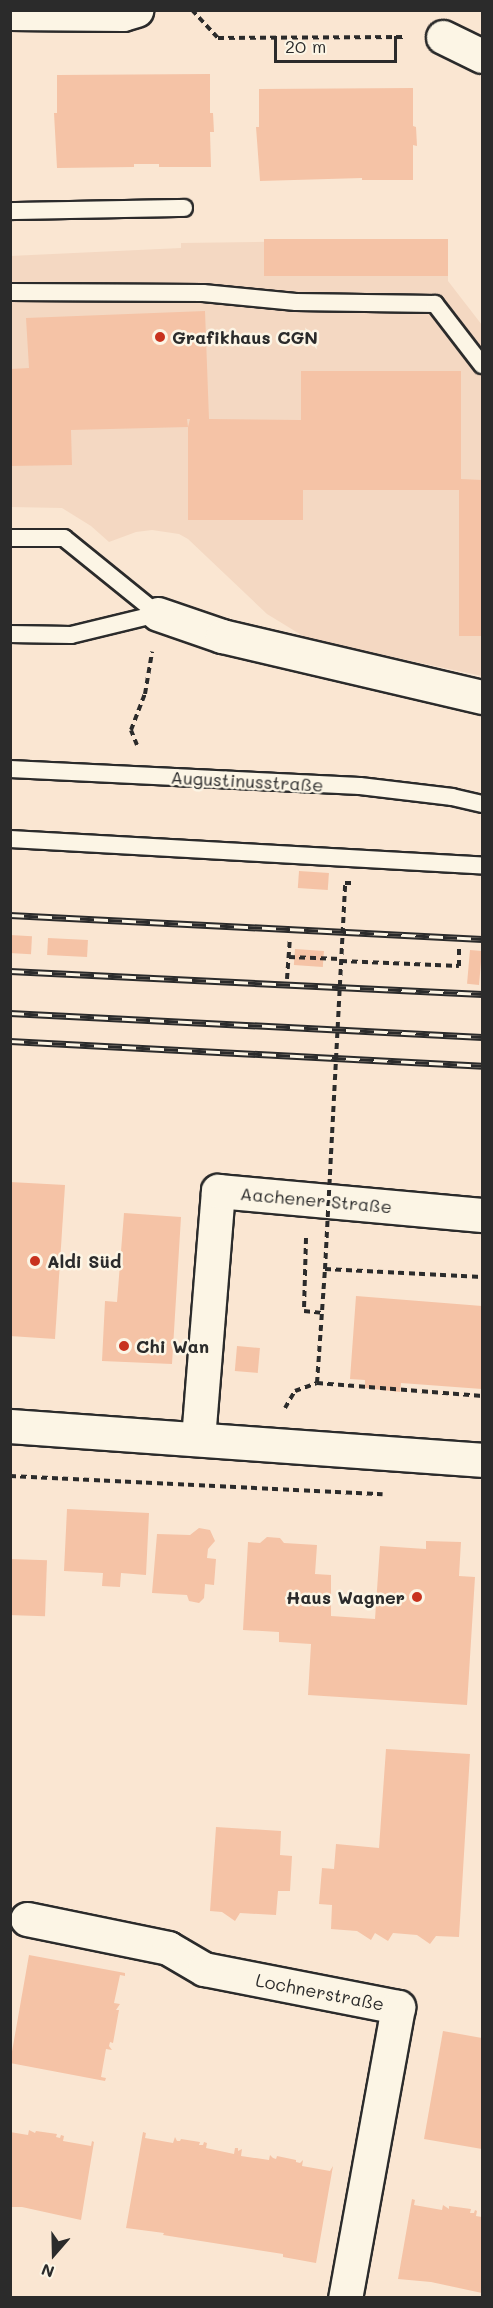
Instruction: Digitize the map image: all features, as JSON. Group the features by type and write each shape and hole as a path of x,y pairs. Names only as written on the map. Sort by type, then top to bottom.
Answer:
{"street":[{"path":"10,14 123,14 136,10"},
{"path":"443,37 483,56"},
{"path":"158,614 222,636 483,697"},
{"name":"Aachener Straße","path":"198,1439 218,1191 307,1201 483,1215"},
{"path":"10,1426 483,1460"},
{"name":"Lochnerstraße","path":"27,1918 168,1948 204,1969 398,2007 345,2298"}],"lane":[{"path":"10,211 184,208"},
{"path":"10,292 203,293 296,302 435,304 483,365"},
{"path":"10,538 64,538 158,614"},
{"path":"10,634 71,635 158,614"},
{"name":"Augustinusstraße","path":"10,769 360,786 452,797 483,804"},
{"path":"10,839 483,865"}],"path":[{"path":"192,10 218,38 443,37"},
{"path":"146,694 131,730 150,777"},
{"path":"317,1383 345,883 356,883"},
{"path":"287,979 290,937"},
{"path":"289,957 459,966 459,946"},
{"path":"307,1201 304,1311 322,1312"},
{"path":"325,1269 483,1277"},
{"path":"273,1408 285,1408 295,1390 317,1383 483,1396"},
{"path":"10,1476 386,1494"}],"shaded area":[{"path":"448,239 448,281 482,325 482,676 303,636 267,614 188,539 179,534 152,530 136,532 109,542 91,526 62,508 11,507 10,256 181,248 181,243"}],"building":[{"path":"210,74 210,113 213,113 214,132 210,132 211,167 159,167 159,164 134,164 134,167 57,168 54,113 57,113 57,75"},
{"path":"413,88 413,126 416,127 417,146 413,145 413,180 362,180 362,178 260,181 256,127 259,127 259,89"},
{"path":"264,239 448,239 448,276 264,276"},
{"path":"205,311 209,419 301,420 301,371 461,371 461,479 482,480 482,636 459,636 459,490 303,490 303,520 188,520 188,427 71,430 72,465 10,466 10,369 29,368 26,318"},
{"path":"299,871 329,873 328,890 298,888"},
{"path":"10,935 32,936 31,954 10,953"},
{"path":"48,938 88,940 87,957 47,955"},
{"path":"295,949 324,951 323,967 294,965"},
{"path":"470,950 482,951 479,985 467,984"},
{"name":"Aldi Süd","path":"10,1182 65,1185 55,1339 10,1336"},
{"path":"124,1213 181,1217 172,1364 102,1361 105,1301 117,1302"},
{"path":"356,1296 482,1306 482,1389 401,1383 400,1392 365,1388 365,1380 350,1379"},
{"path":"237,1346 260,1348 258,1373 235,1371"},
{"path":"67,1509 149,1513 146,1575 121,1573 120,1587 102,1586 103,1573 64,1571"},
{"path":"199,1528 210,1530 215,1541 208,1549 207,1558 216,1559 214,1585 205,1584 204,1598 199,1603 189,1601 187,1595 152,1593 157,1534 190,1535"},
{"path":"267,1537 280,1538 284,1543 317,1545 315,1574 331,1575 331,1616 375,1619 380,1546 426,1549 426,1541 461,1542 459,1576 475,1577 467,1705 308,1695 311,1644 279,1642 279,1632 243,1630 248,1542 260,1543"},
{"path":"10,1559 47,1560 45,1616 10,1615"},
{"path":"386,1749 470,1754 459,1937 436,1936 430,1944 417,1935 393,1933 388,1941 375,1933 371,1940 357,1931 331,1929 332,1905 319,1904 322,1868 334,1869 336,1844 379,1848"},
{"path":"216,1827 281,1831 280,1855 292,1856 290,1891 278,1891 276,1915 240,1913 235,1921 222,1912 210,1911"},
{"path":"29,1955 125,1973 125,1976 120,1975 114,2003 120,2004 116,2010 119,2010 113,2043 110,2042 109,2046 112,2050 106,2049 101,2077 106,2078 105,2081 10,2063"},
{"path":"443,2031 482,2038 482,2149 424,2139"},
{"path":"29,2130 35,2133 36,2131 57,2134 56,2137 60,2138 61,2135 64,2136 63,2141 91,2146 92,2141 94,2142 81,2220 22,2207 10,2207 10,2132 28,2135"},
{"path":"143,2132 146,2133 145,2138 173,2143 175,2137 177,2141 181,2139 200,2142 199,2145 203,2145 204,2142 207,2143 206,2148 234,2154 235,2148 238,2148 238,2151 242,2149 241,2156 269,2160 270,2155 276,2159 277,2156 300,2163 303,2160 302,2166 330,2171 333,2166 316,2263 283,2257 283,2254 126,2228"},
{"path":"412,2199 415,2200 414,2205 442,2210 443,2205 449,2209 449,2206 471,2209 470,2213 474,2213 475,2210 477,2211 476,2216 482,2217 482,2293 431,2282 398,2279"}],"railway":[{"path":"10,915 482,939"},
{"path":"10,971 482,994"},
{"path":"10,1013 482,1037"},
{"path":"10,1041 482,1066"}],"place":[{"name":"Grafikhaus CGN","path":"160,337"},
{"name":"Aldi Süd","path":"35,1261"},
{"name":"Chi Wan","path":"124,1346"},
{"name":"Haus Wagner","path":"417,1597"}]}
